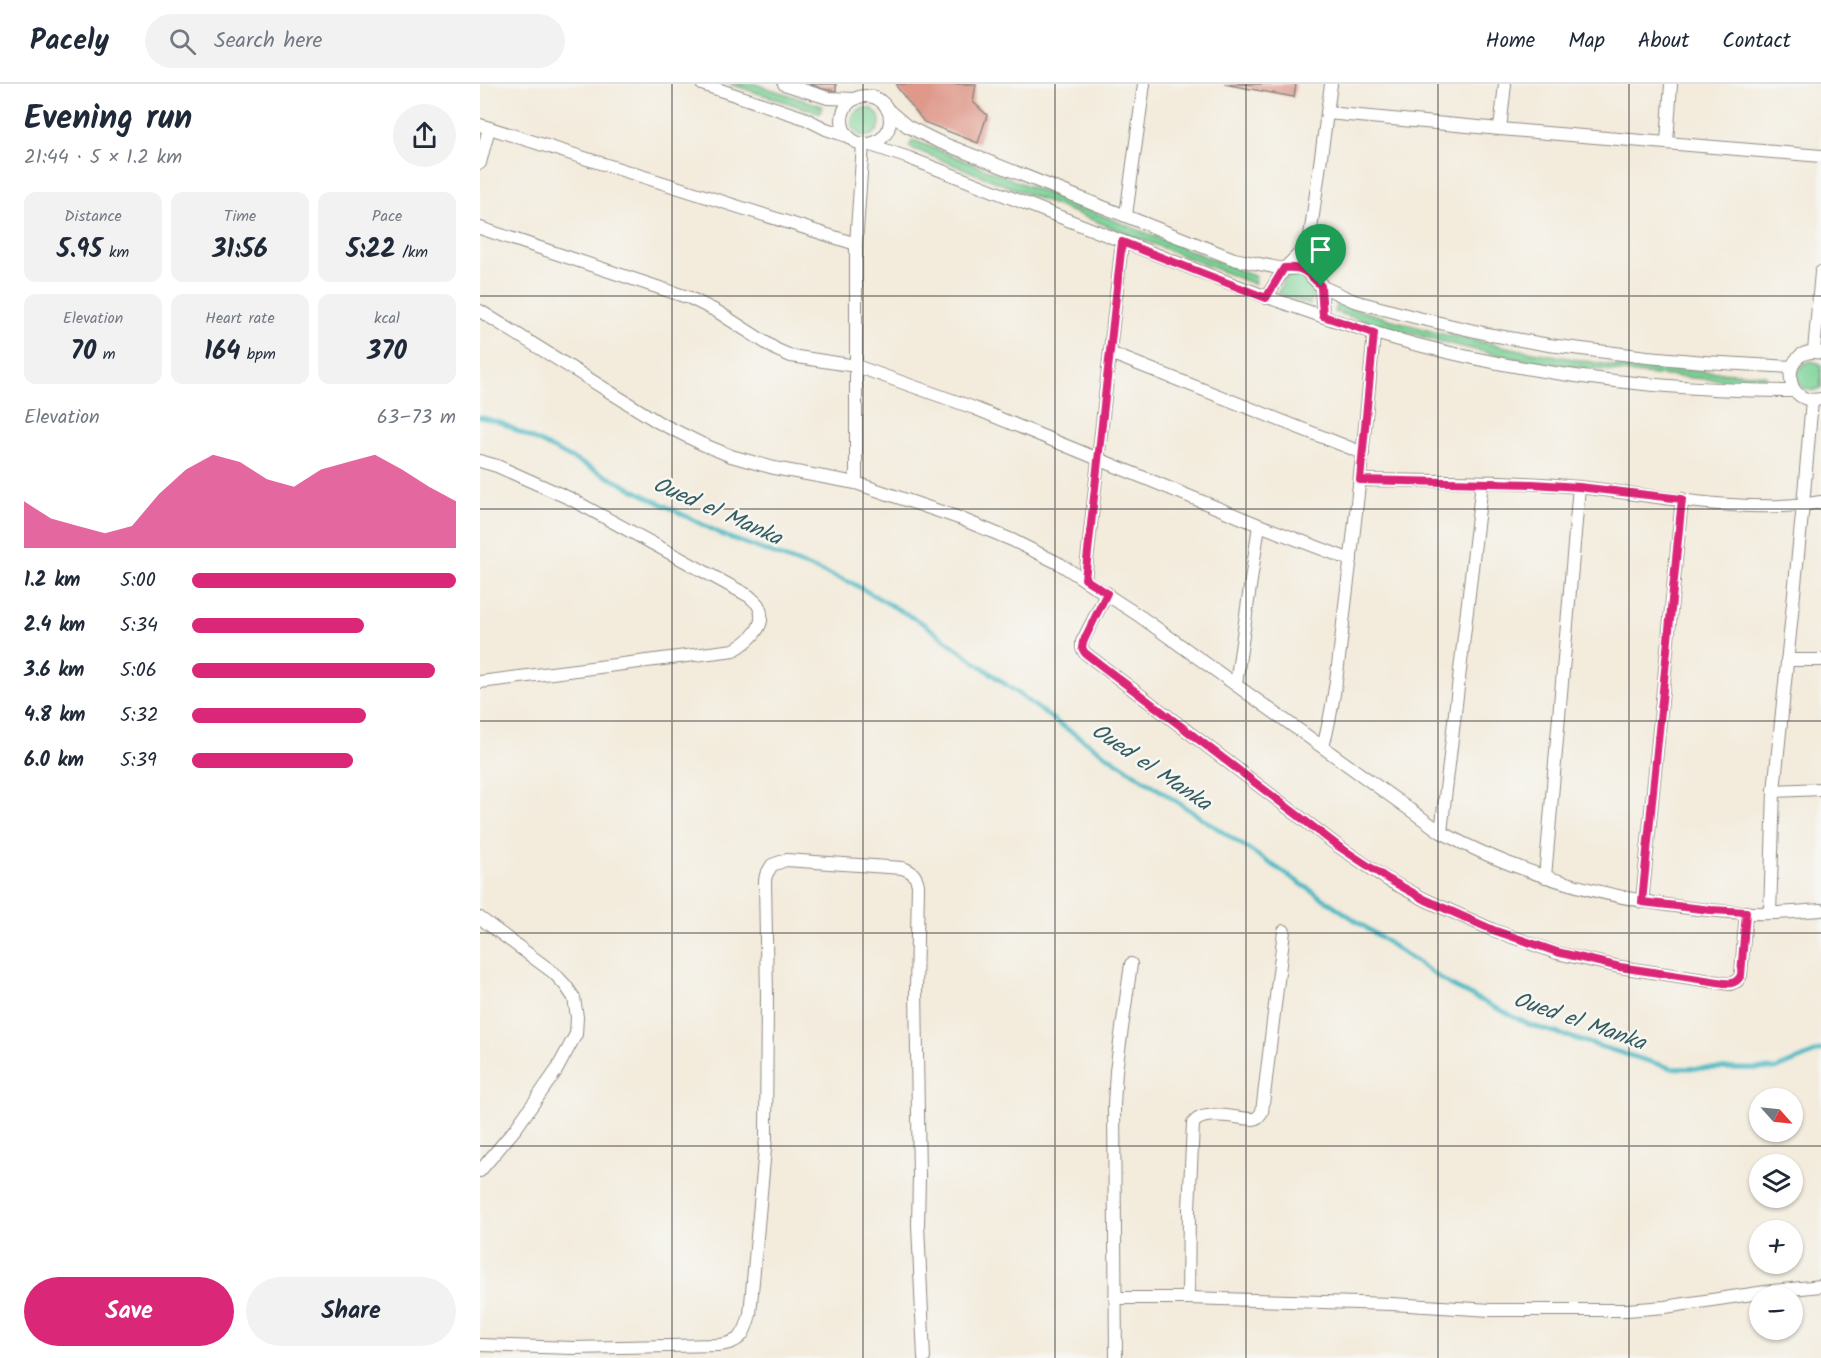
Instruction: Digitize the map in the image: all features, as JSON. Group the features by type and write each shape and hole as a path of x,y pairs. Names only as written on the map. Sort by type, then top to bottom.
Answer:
{"street":[{"path":"702,84 804,118 852,140 909,158 1266,298 1374,333 1505,364 1591,378 1709,388 1795,391"},
{"path":"784,84 828,98 855,99"},
{"path":"1125,215 1144,84"},
{"path":"1323,316 1321,286 1309,244 1331,84"},
{"path":"1500,129 1505,84"},
{"path":"1667,142 1671,84"},
{"path":"847,136 842,120 844,111 848,104 870,90 883,103 890,118 889,128 884,136 877,142 865,144"},
{"path":"887,109 907,126 921,134 1234,259 1284,268 1301,268 1321,286 1340,296 1371,306 1492,335 1549,345 1647,357 1791,367"},
{"path":"1327,113 1821,156"},
{"path":"480,163 484,126 856,244"},
{"path":"856,483 856,244 865,144"},
{"path":"480,228 690,298 718,312 790,356 856,366 974,408 1259,525 1351,560"},
{"path":"1085,579 1122,242"},
{"path":"1266,298 1284,268 1309,244"},
{"path":"1770,914 1774,791 1803,505 1817,399 1802,397 1795,391 1790,375 1796,358 1804,353 1817,352 1821,272"},
{"path":"480,311 658,422 702,444 731,456 774,468 856,483 959,518 1012,540 1060,564 1107,593 1441,832 1470,848 1545,877 1590,891 1642,902 1770,914 1821,910"},
{"path":"1323,747 1335,686 1351,560 1374,333"},
{"path":"1110,354 1363,453"},
{"path":"480,461 497,466 571,499 749,596 759,606 761,619 756,632 748,642 734,650 480,682"},
{"path":"1360,480 1579,487 1741,504 1803,505 1821,501"},
{"path":"1441,832 1482,483"},
{"path":"1545,877 1579,487"},
{"path":"1642,902 1682,499"},
{"path":"1236,684 1259,525"},
{"path":"1107,593 1083,642 1082,648 1085,653 1338,846 1388,879 1426,900 1493,930 1567,955 1620,967 1730,984 1737,981 1741,975 1746,912"},
{"path":"1787,660 1821,660"},
{"path":"1774,791 1821,789"},
{"path":"480,1345 573,1348 718,1345 730,1344 743,1334 750,1314 766,1138 765,881 772,865 786,860 902,868 917,878 918,1225 924,1358"},
{"path":"480,918 554,973 573,998 577,1017 576,1034 551,1078 516,1128 480,1171"},
{"path":"1188,1298 1188,1209 1193,1124 1203,1115 1254,1119 1262,1112 1284,931"},
{"path":"1116,1358 1114,1105 1116,1071 1131,964"},
{"path":"1115,1298 1392,1304 1491,1310 1627,1310 1665,1307 1772,1290 1821,1286"}],"green space":[{"path":"730,84 755,84 822,106 820,113"},
{"path":"866,108 876,112 880,122 876,132 866,136 856,132 852,122 856,112"},
{"path":"913,140 1256,277 1254,284 909,147"},
{"path":"1294,274 1309,280 1312,288 1310,305 1278,293 1285,278"},
{"path":"1337,304 1441,334 1521,350 1614,366 1766,375 1765,383 1611,371 1496,355 1335,312"},
{"path":"1811,361 1821,364 1821,388 1814,390 1805,388 1798,380 1800,368"}],"building":[{"path":"809,84 836,84 836,91 823,89"},
{"path":"897,84 976,84 973,102 987,115 978,143 924,122"},
{"path":"1224,84 1296,84 1294,97"}],"waterway":[{"name":"Oued el Manka","path":"480,417 502,423 725,536 852,583 924,624 1058,723 1450,985 1530,1025 1671,1068 1776,1069 1821,1050"}],"route":[{"path":"1122,242 1266,298 1284,268 1301,268 1321,286 1323,316 1374,333 1360,480 1533,484 1682,499 1642,902 1746,912 1741,975 1735,983 1585,960 1493,930 1426,900 1365,865 1338,846 1083,650 1084,638 1107,593 1085,579 1122,242"}]}
